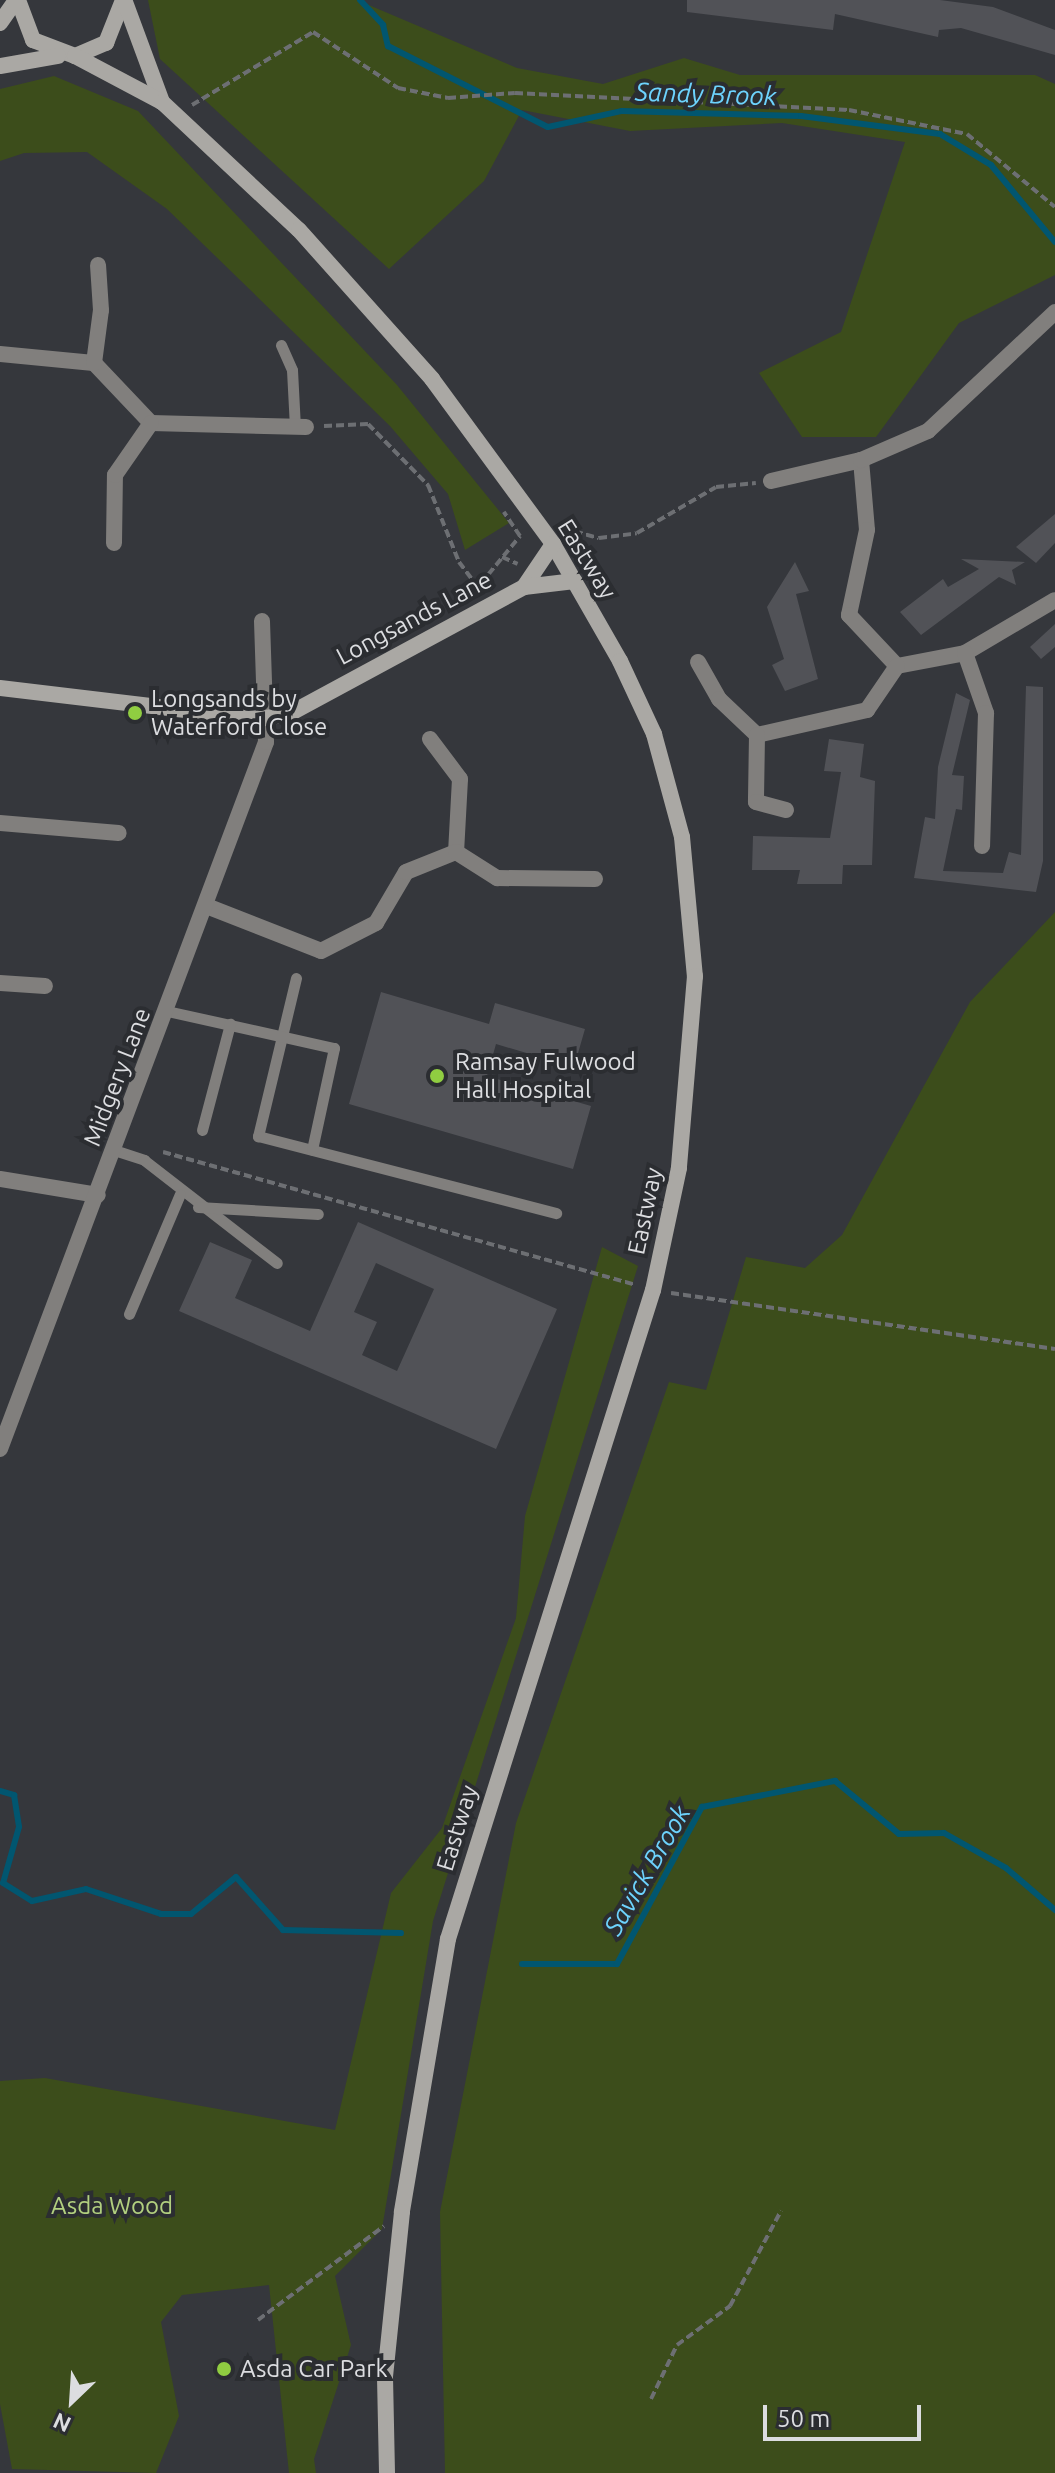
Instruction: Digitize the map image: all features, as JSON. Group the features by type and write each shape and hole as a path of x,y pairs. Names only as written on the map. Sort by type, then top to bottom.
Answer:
{"main road":[{"path":"0,23 17,0"},
{"name":"Eastway","path":"17,0 33,40 162,102 299,230 432,379 553,544 575,581 654,734 682,837 695,976 679,1168 653,1290 448,1939 402,2212 385,2377 387,2473"},
{"path":"0,66 67,56 106,43 124,0"},
{"name":"Eastway","path":"124,0 162,102"},
{"name":"Longsands Lane","path":"524,587 553,544"},
{"name":"Longsands Lane","path":"0,688 261,719 291,713 456,619 524,587 575,581"}],"street":[{"path":"94,363 101,310 98,265"},
{"path":"771,481 861,460 928,431 1055,312"},
{"path":"0,354 94,363 151,423 300,427"},
{"path":"114,543 115,475 151,423"},
{"path":"861,460 867,530 849,615 897,666"},
{"path":"757,735 867,710 897,666 965,653 1055,600"},
{"name":"Midgery Lane","path":"0,1449 209,907 266,742 261,719 262,621"},
{"path":"965,653 986,713 982,846"},
{"path":"698,662 719,699 757,735 756,802 786,810"},
{"path":"430,739 460,779 456,852"},
{"path":"0,823 119,833"},
{"path":"209,907 321,951 376,923 406,872 456,852"},
{"path":"456,852 497,878 595,879"},
{"path":"0,983 45,986"},
{"path":"0,1179 98,1195"}],"lane":[{"path":"281,345 292,370 300,427"},
{"path":"296,978 280,1034 258,1136 556,1213"},
{"path":"167,1011 334,1048 312,1150"},
{"path":"202,1130 230,1024"},
{"path":"114,1150 144,1160 180,1194 277,1263"},
{"path":"129,1314 180,1194"},
{"path":"198,1207 318,1214"}],"path":[{"path":"176,115 313,32 398,88 448,98 515,93 849,110 967,134 1055,207"},
{"path":"300,427 368,424 428,485 459,562 477,586"},
{"path":"563,528 599,538 637,533 716,487 771,481"},
{"path":"456,619 477,586 520,536 494,497"},
{"path":"158,1151 653,1290 1055,1349"},
{"path":"651,2399 677,2345 730,2306 781,2211"},
{"path":"258,2320 402,2212"}],"green space":[{"path":"148,0 357,0 517,68 603,84 684,58 740,75 1035,75 1055,84 1055,275 959,323 876,437 802,437 759,373 841,332 905,142 782,123 630,131 522,110 484,181 389,269 160,59"},
{"path":"54,76 138,111 397,385 509,523 465,550 448,494 390,426 167,209 87,152 24,153 0,161 0,89"},
{"path":"1055,912 1055,2473 445,2473 440,2212 516,1823 669,1382 706,1390 746,1257 805,1268 842,1235 970,1002"},
{"name":"Asda Wood","path":"602,1247 638,1266 433,1921 382,2229 335,2276 351,2345 314,2459 316,2473 289,2473 269,2285 182,2295 161,2322 179,2416 156,2473 12,2469 0,2404 0,2081 45,2078 335,2130 391,1893 442,1828 516,1618 525,1516"}],"building":[{"path":"687,0 940,0 993,7 1055,30 1055,55 961,28 939,30 938,37 835,14 833,30 687,12"},
{"path":"1055,514 1055,543 1036,563 1016,547"},
{"path":"961,559 1025,562 1012,570 1016,585 999,577 921,635 900,612 943,579 948,587 979,569"},
{"path":"795,562 809,591 796,594 818,679 785,691 772,665 784,659 767,607"},
{"path":"1055,624 1055,647 1041,659 1030,647"},
{"path":"1026,686 1043,687 1043,861 1036,892 914,878 925,817 935,819 938,767 956,693 970,700 952,775 964,776 962,810 956,809 943,871 1003,873 1009,852 1021,855"},
{"path":"829,739 864,744 860,777 875,781 872,865 843,865 842,884 797,884 800,870 752,870 753,836 830,838 841,772 824,771"},
{"path":"381,992 489,1024 495,1003 585,1029 574,1067 496,1044 487,1076 591,1106 573,1169 349,1104"},
{"path":"358,1222 557,1309 496,1449 179,1311 210,1242 252,1260 235,1298 310,1331","holes":["376,1263 434,1289 397,1371 362,1355 377,1322 354,1312"]}],"waterway":[{"name":"Sandy Brook","path":"360,0 383,25 388,46 548,127 622,111 801,116 940,134 991,165 1055,242"},
{"name":"Savick Brook","path":"522,1964 617,1964 702,1807 835,1781 899,1834 944,1833 1006,1868 1055,1910"},
{"name":"Savick Brook","path":"0,1791 14,1795 19,1827 3,1883 32,1901 86,1889 161,1914 191,1914 236,1877 283,1930 401,1933"}],"place":[{"name":"Longsands by Waterford Close","path":"135,713"},
{"name":"Ramsay Fulwood Hall Hospital","path":"437,1076"},
{"name":"Asda Car Park","path":"224,2369"}]}
